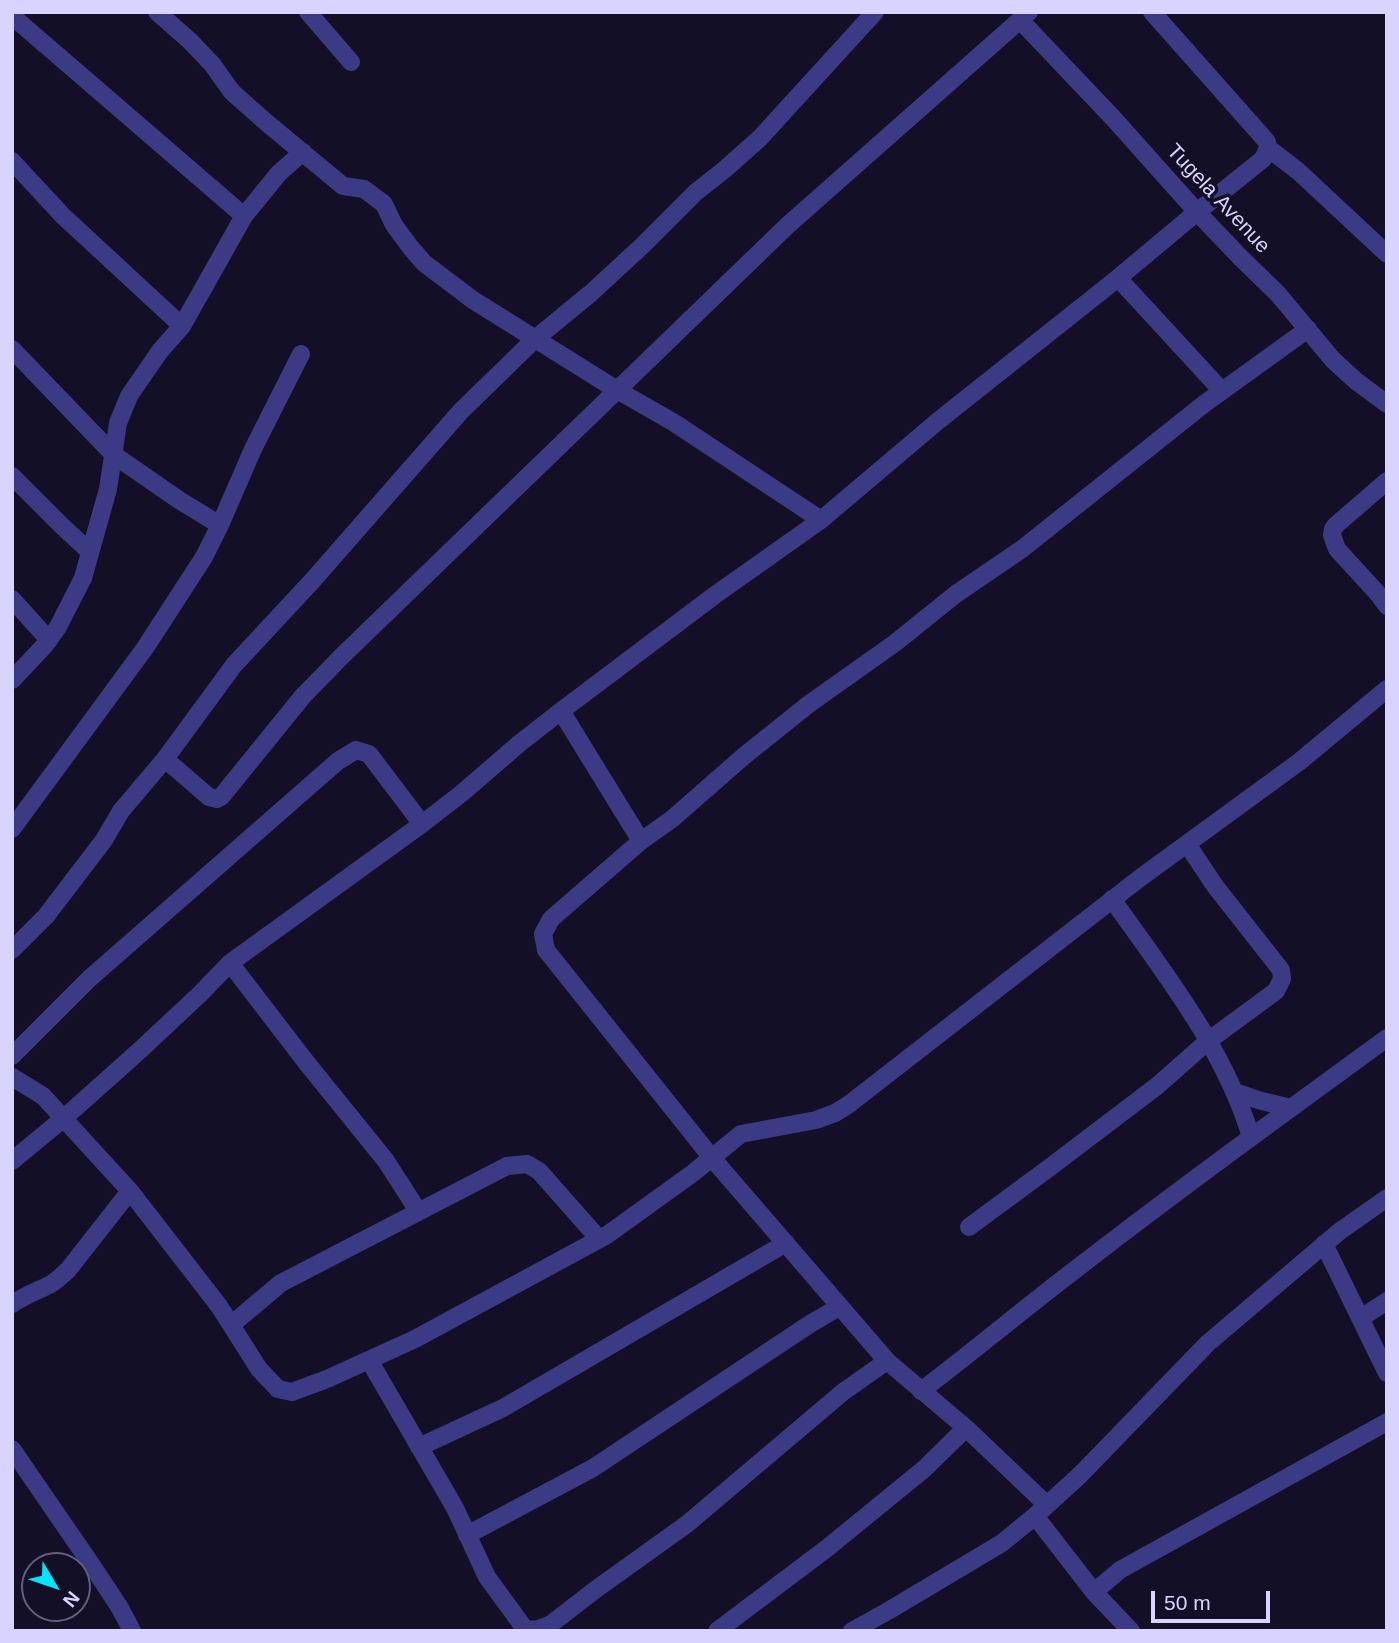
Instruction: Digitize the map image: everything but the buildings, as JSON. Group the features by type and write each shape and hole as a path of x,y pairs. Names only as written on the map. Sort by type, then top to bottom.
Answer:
{"street":[{"path":"157,12 212,64 232,92 343,186 364,189 384,204 394,225 424,263 473,300 673,422 821,520"},
{"path":"308,12 351,62"},
{"path":"12,950 46,916 104,840 121,810 165,759 234,664 313,580 461,411 535,339 642,246 696,192 760,138 875,12"},
{"path":"12,1161 64,1118 191,1003 230,962 422,824 561,711 715,595 821,520 938,421 1263,159 1268,148 1267,142 1152,12"},
{"path":"12,16 244,216"},
{"path":"165,759 209,797 221,797 303,696 617,390 788,225 1025,16"},
{"name":"Tugela Avenue","path":"1025,16 1197,212 1278,294 1333,360 1387,404"},
{"path":"1268,148 1298,171 1387,254"},
{"path":"12,680 49,640 83,578 108,489 118,423 129,396 160,351 182,326 244,216 279,173 303,152"},
{"path":"12,161 63,216 182,326"},
{"path":"1118,278 1222,391"},
{"path":"1130,1631 1094,1592 1041,1511 967,1428 887,1361 712,1158 546,950 543,934 551,919 641,841 672,819 809,704 895,643 956,594 1023,549 1222,391 1308,329"},
{"path":"12,349 114,455 220,525"},
{"path":"12,829 145,648 204,557 253,449 301,354"},
{"path":"12,476 90,552"},
{"path":"1387,481 1336,525 1332,535 1337,549 1387,606"},
{"path":"12,599 49,640"},
{"path":"12,1077 43,1096 130,1191 219,1306 259,1370 278,1389 292,1392 415,1339 599,1239 693,1173 741,1134 816,1120 848,1105 1112,899 1299,762 1387,689"},
{"path":"561,711 641,841"},
{"path":"12,1056 89,979 338,761 356,750 369,754 422,824"},
{"path":"969,1227 1146,1094 1208,1041 1276,990 1282,979 1280,970 1215,886 1187,844"},
{"path":"1112,899 1195,1017 1235,1092 1251,1137"},
{"path":"230,962 306,1062 386,1160 418,1211"},
{"path":"921,1391 1079,1266 1387,1038"},
{"path":"1235,1092 1291,1108"},
{"path":"231,1325 281,1283 507,1166 527,1164 539,1171 599,1239"},
{"path":"12,1304 58,1279 130,1191"},
{"path":"852,1631 1002,1543 1080,1475 1208,1343 1340,1231 1387,1198"},
{"path":"419,1447 503,1408 786,1243"},
{"path":"1324,1244 1387,1373"},
{"path":"1361,1318 1387,1301"},
{"path":"467,1535 593,1468 839,1307"},
{"path":"369,1360 455,1508 487,1577 525,1629 536,1630 551,1625 687,1524 843,1392 887,1361"},
{"path":"1094,1592 1138,1559 1387,1422"},
{"path":"717,1631 826,1549 924,1469 967,1428"},
{"path":"12,1449 91,1564 132,1631"}]}
